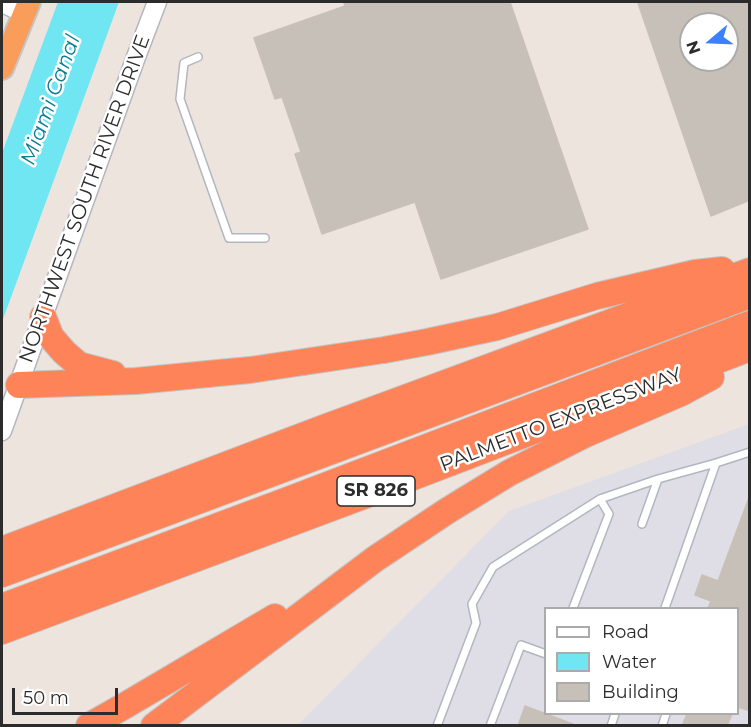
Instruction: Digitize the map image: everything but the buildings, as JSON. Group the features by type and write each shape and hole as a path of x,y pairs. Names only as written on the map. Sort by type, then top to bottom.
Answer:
{"highway":[{"path":"2,68 27,7"},
{"path":"10,386 136,381 250,370 427,342 497,327 597,296 695,273 750,269"},
{"path":"2,550 750,269"},
{"path":"2,574 750,296"},
{"path":"43,317 51,337 79,365 136,381"},
{"path":"2,607 750,324"},
{"name":"PALMETTO EXPRESSWAY","path":"2,631 750,348"},
{"path":"154,726 375,559 447,511 509,473 586,434 681,393 750,357"},
{"path":"89,726 375,559"}],"street":[{"name":"NORTHWEST SOUTH RIVER DRIVE","path":"2,431 10,386 43,317 157,2"},
{"path":"2,3 27,7"}],"lane":[{"path":"198,57 184,63 180,99 229,238 265,238"},
{"path":"437,726 476,623 472,604 494,567 600,499 750,452"},
{"path":"666,607 716,463"},
{"path":"642,524 658,479"},
{"path":"573,607 609,514 600,499"},
{"path":"490,726 521,645 544,653"}],"shaded area":[{"path":"749,424 749,725 297,726 509,511"}],"water":[{"name":"Miami Canal","path":"58,2 119,2 2,322 2,153"}]}
